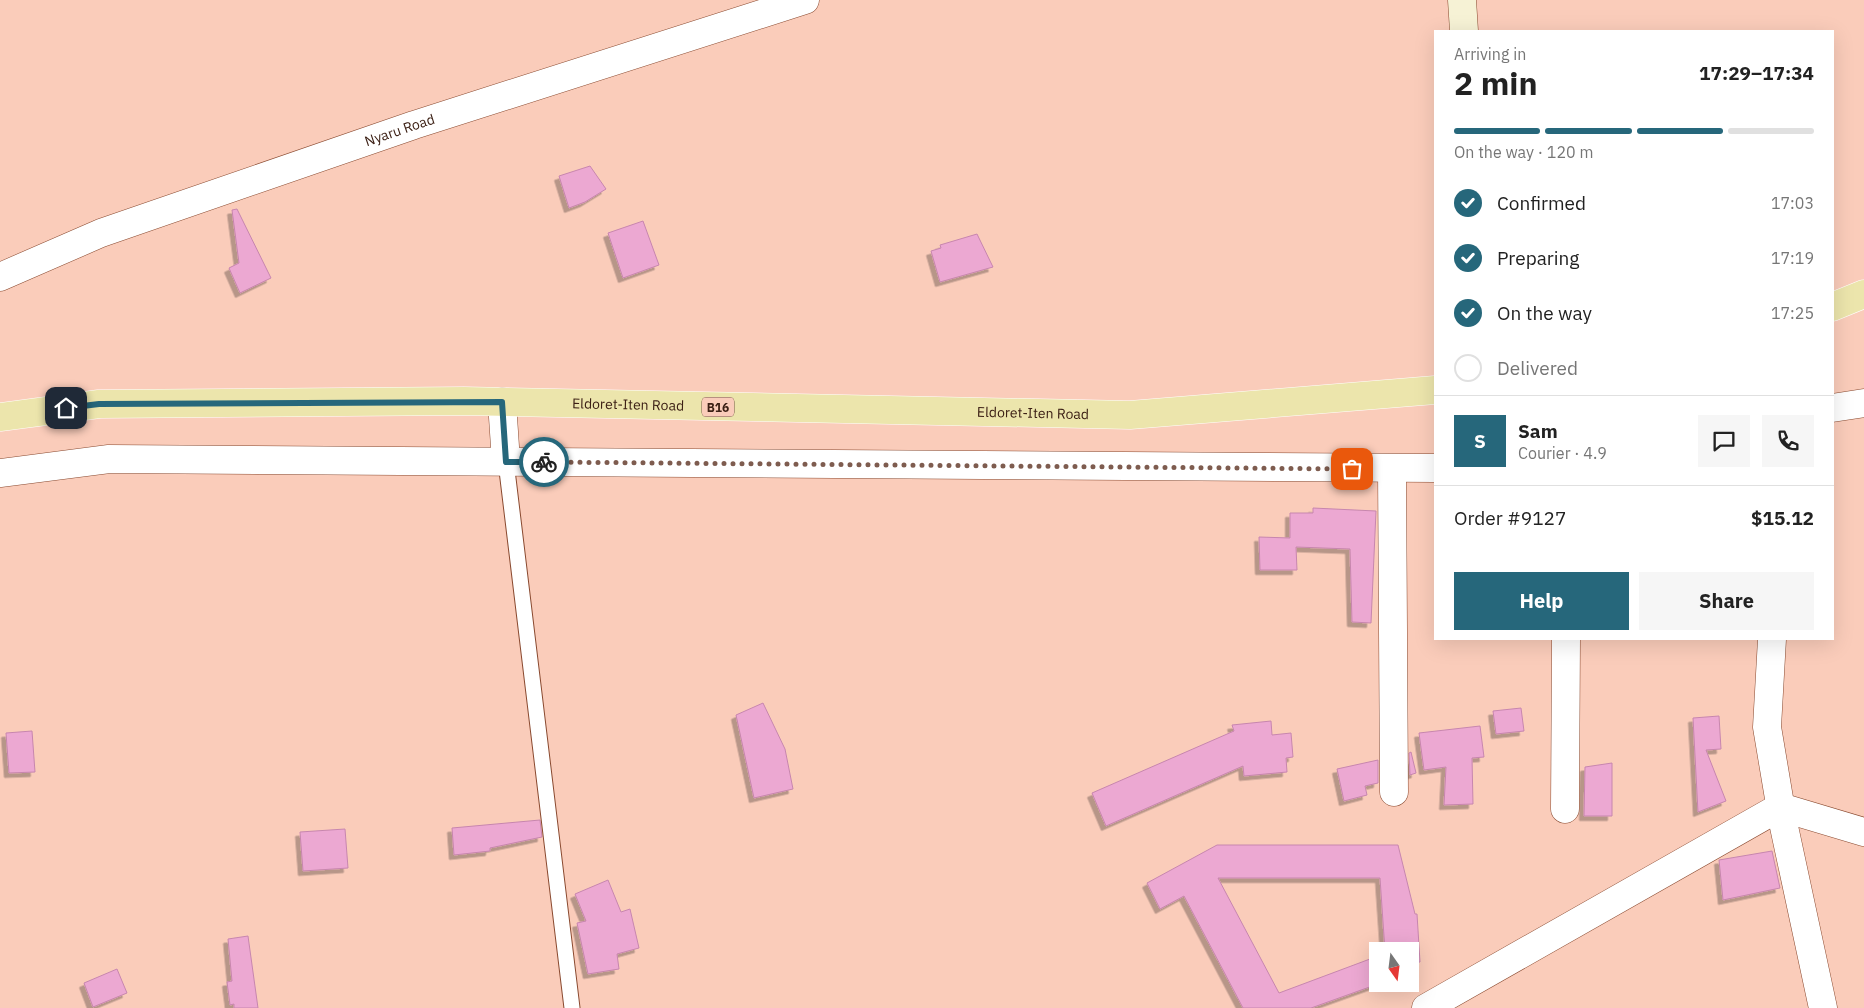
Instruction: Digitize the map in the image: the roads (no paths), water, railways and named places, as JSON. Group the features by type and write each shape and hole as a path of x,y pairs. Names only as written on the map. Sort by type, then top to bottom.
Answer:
{"main road":[{"path":"1462,0 1464,30"},
{"path":"1834,306 1864,294"},
{"name":"Eldoret-Iten Road","path":"0,417 99,404 502,402 1130,416 1434,390"}],"street":[{"name":"Nyaru Road","path":"0,277 101,233 414,125 805,0"},
{"path":"502,402 506,462"},
{"path":"1834,408 1864,402"},
{"path":"0,473 109,459 1434,468"},
{"path":"1392,469 1394,792"},
{"path":"1565,809 1566,640"},
{"path":"1772,640 1767,727 1780,807 1823,1008"},
{"path":"1426,1008 1780,807 1864,832"}],"lane":[{"path":"506,462 572,1008"}]}
